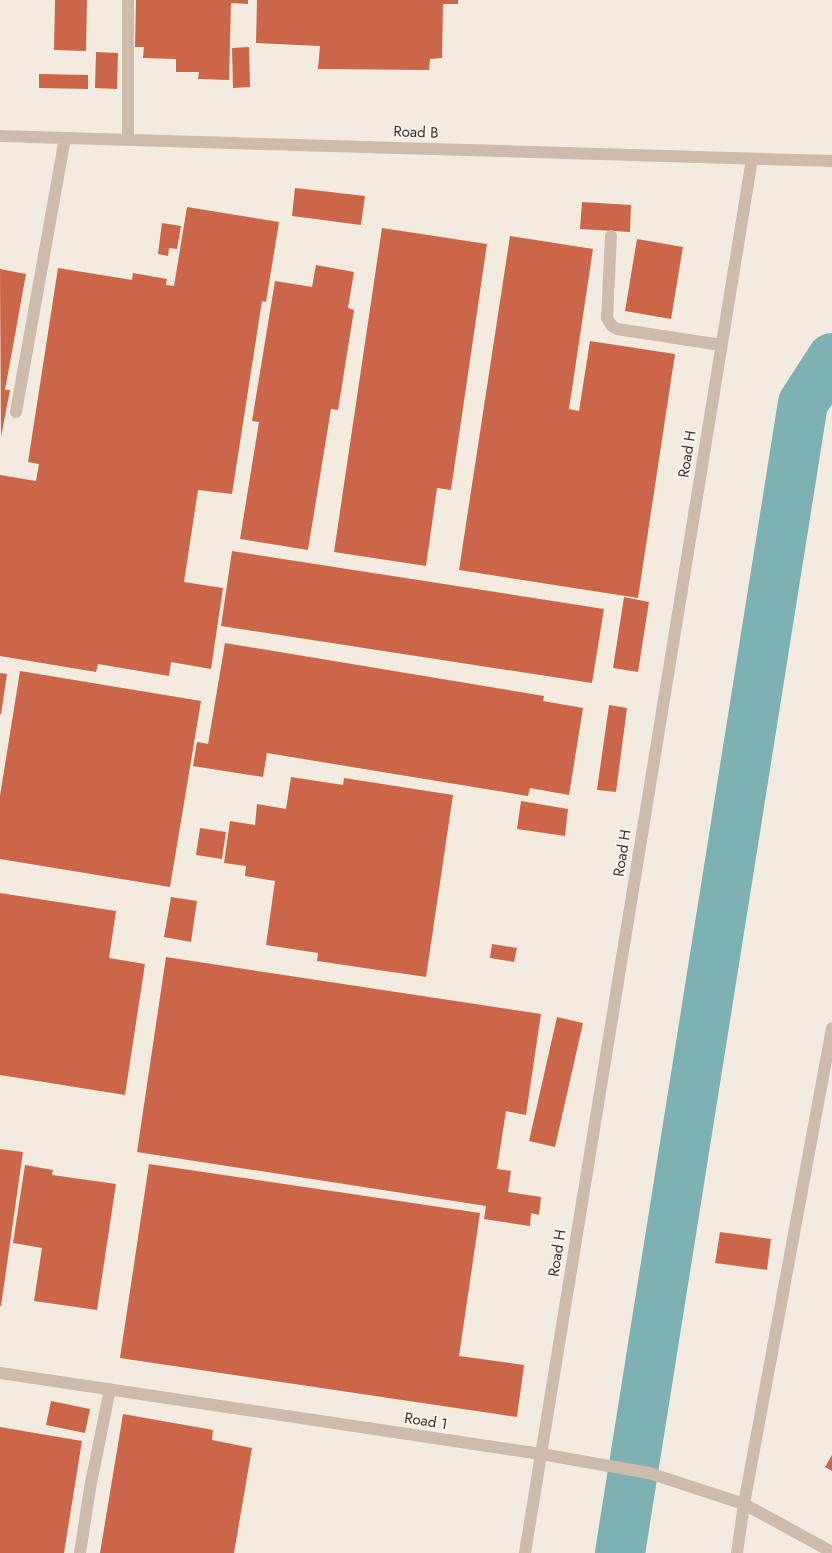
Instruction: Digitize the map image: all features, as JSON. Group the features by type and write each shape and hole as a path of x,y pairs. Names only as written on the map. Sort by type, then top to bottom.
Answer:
{"street":[{"path":"128,0 128,140"},
{"name":"Road B","path":"0,136 832,161"},
{"path":"16,412 65,138"},
{"name":"Road H","path":"525,1553 752,159"},
{"path":"610,236 607,318 612,326 617,329 722,345"},
{"path":"738,1553 744,1504 832,1028"},
{"name":"Road 1","path":"0,1373 541,1454 649,1473 744,1504 832,1552"},
{"path":"80,1553 90,1488 110,1389"}],"building":[{"path":"55,0 87,0 86,51 54,50"},
{"path":"136,0 248,0 248,4 231,3 229,80 198,79 199,72 176,72 176,59 143,58 144,47 135,47"},
{"path":"257,0 458,0 458,4 443,4 442,58 430,59 429,70 318,69 320,46 256,43"},
{"path":"249,47 250,87 233,88 232,48"},
{"path":"96,52 118,53 117,89 95,88"},
{"path":"39,74 88,75 88,89 39,88"},
{"path":"295,188 365,196 361,225 292,216"},
{"path":"582,202 631,205 630,232 580,229"},
{"path":"187,207 279,222 266,302 262,301 232,494 198,490 184,582 223,588 211,669 171,662 169,676 98,664 96,672 0,656 0,475 36,481 39,464 28,462 58,268 132,280 133,273 167,279 166,285 174,286"},
{"path":"162,223 181,226 177,249 169,248 168,256 158,254"},
{"path":"382,228 487,244 451,490 437,488 426,566 334,552"},
{"path":"510,236 593,249 569,409 579,411 590,341 675,354 638,598 459,570"},
{"path":"637,239 683,247 671,319 625,311"},
{"path":"316,265 354,272 348,308 354,310 338,410 331,409 308,550 240,539 259,422 252,421 275,281 312,287"},
{"path":"0,269 26,274 5,390 10,390 1,437"},
{"path":"232,551 604,609 592,683 221,626"},
{"path":"624,597 649,602 638,672 613,668"},
{"path":"225,643 544,696 543,701 583,708 569,795 530,788 528,796 267,753 263,777 193,766 197,742 208,744"},
{"path":"20,671 201,701 170,887 0,859 0,796"},
{"path":"0,673 7,674 1,714 0,714"},
{"path":"609,705 627,708 616,792 597,790"},
{"path":"291,777 343,785 344,778 453,795 426,977 317,961 318,953 266,945 275,881 245,876 246,866 224,863 230,821 255,825 257,804 286,809"},
{"path":"521,801 568,809 565,836 517,829"},
{"path":"200,828 226,832 222,859 196,855"},
{"path":"0,893 116,911 109,958 145,964 125,1095 0,1075"},
{"path":"171,897 197,901 191,942 164,937"},
{"path":"492,944 517,948 514,962 490,958"},
{"path":"166,957 541,1014 526,1115 506,1111 497,1169 511,1171 508,1192 541,1197 539,1215 531,1213 530,1226 484,1219 486,1206 137,1152"},
{"path":"557,1017 583,1023 555,1147 529,1141"},
{"path":"0,1149 23,1152 1,1306 0,1306"},
{"path":"149,1164 480,1213 459,1356 524,1365 517,1417 120,1358"},
{"path":"25,1165 53,1170 52,1175 116,1184 97,1310 34,1301 42,1248 13,1243"},
{"path":"720,1232 771,1239 767,1270 715,1263"},
{"path":"51,1401 90,1409 85,1433 46,1425"},
{"path":"123,1414 213,1430 212,1440 252,1448 234,1553 100,1553"},
{"path":"0,1427 82,1441 64,1553 0,1553"},
{"path":"832,1455 832,1471 825,1467"}],"waterway":[{"path":"620,1553 803,403 832,358"}]}
